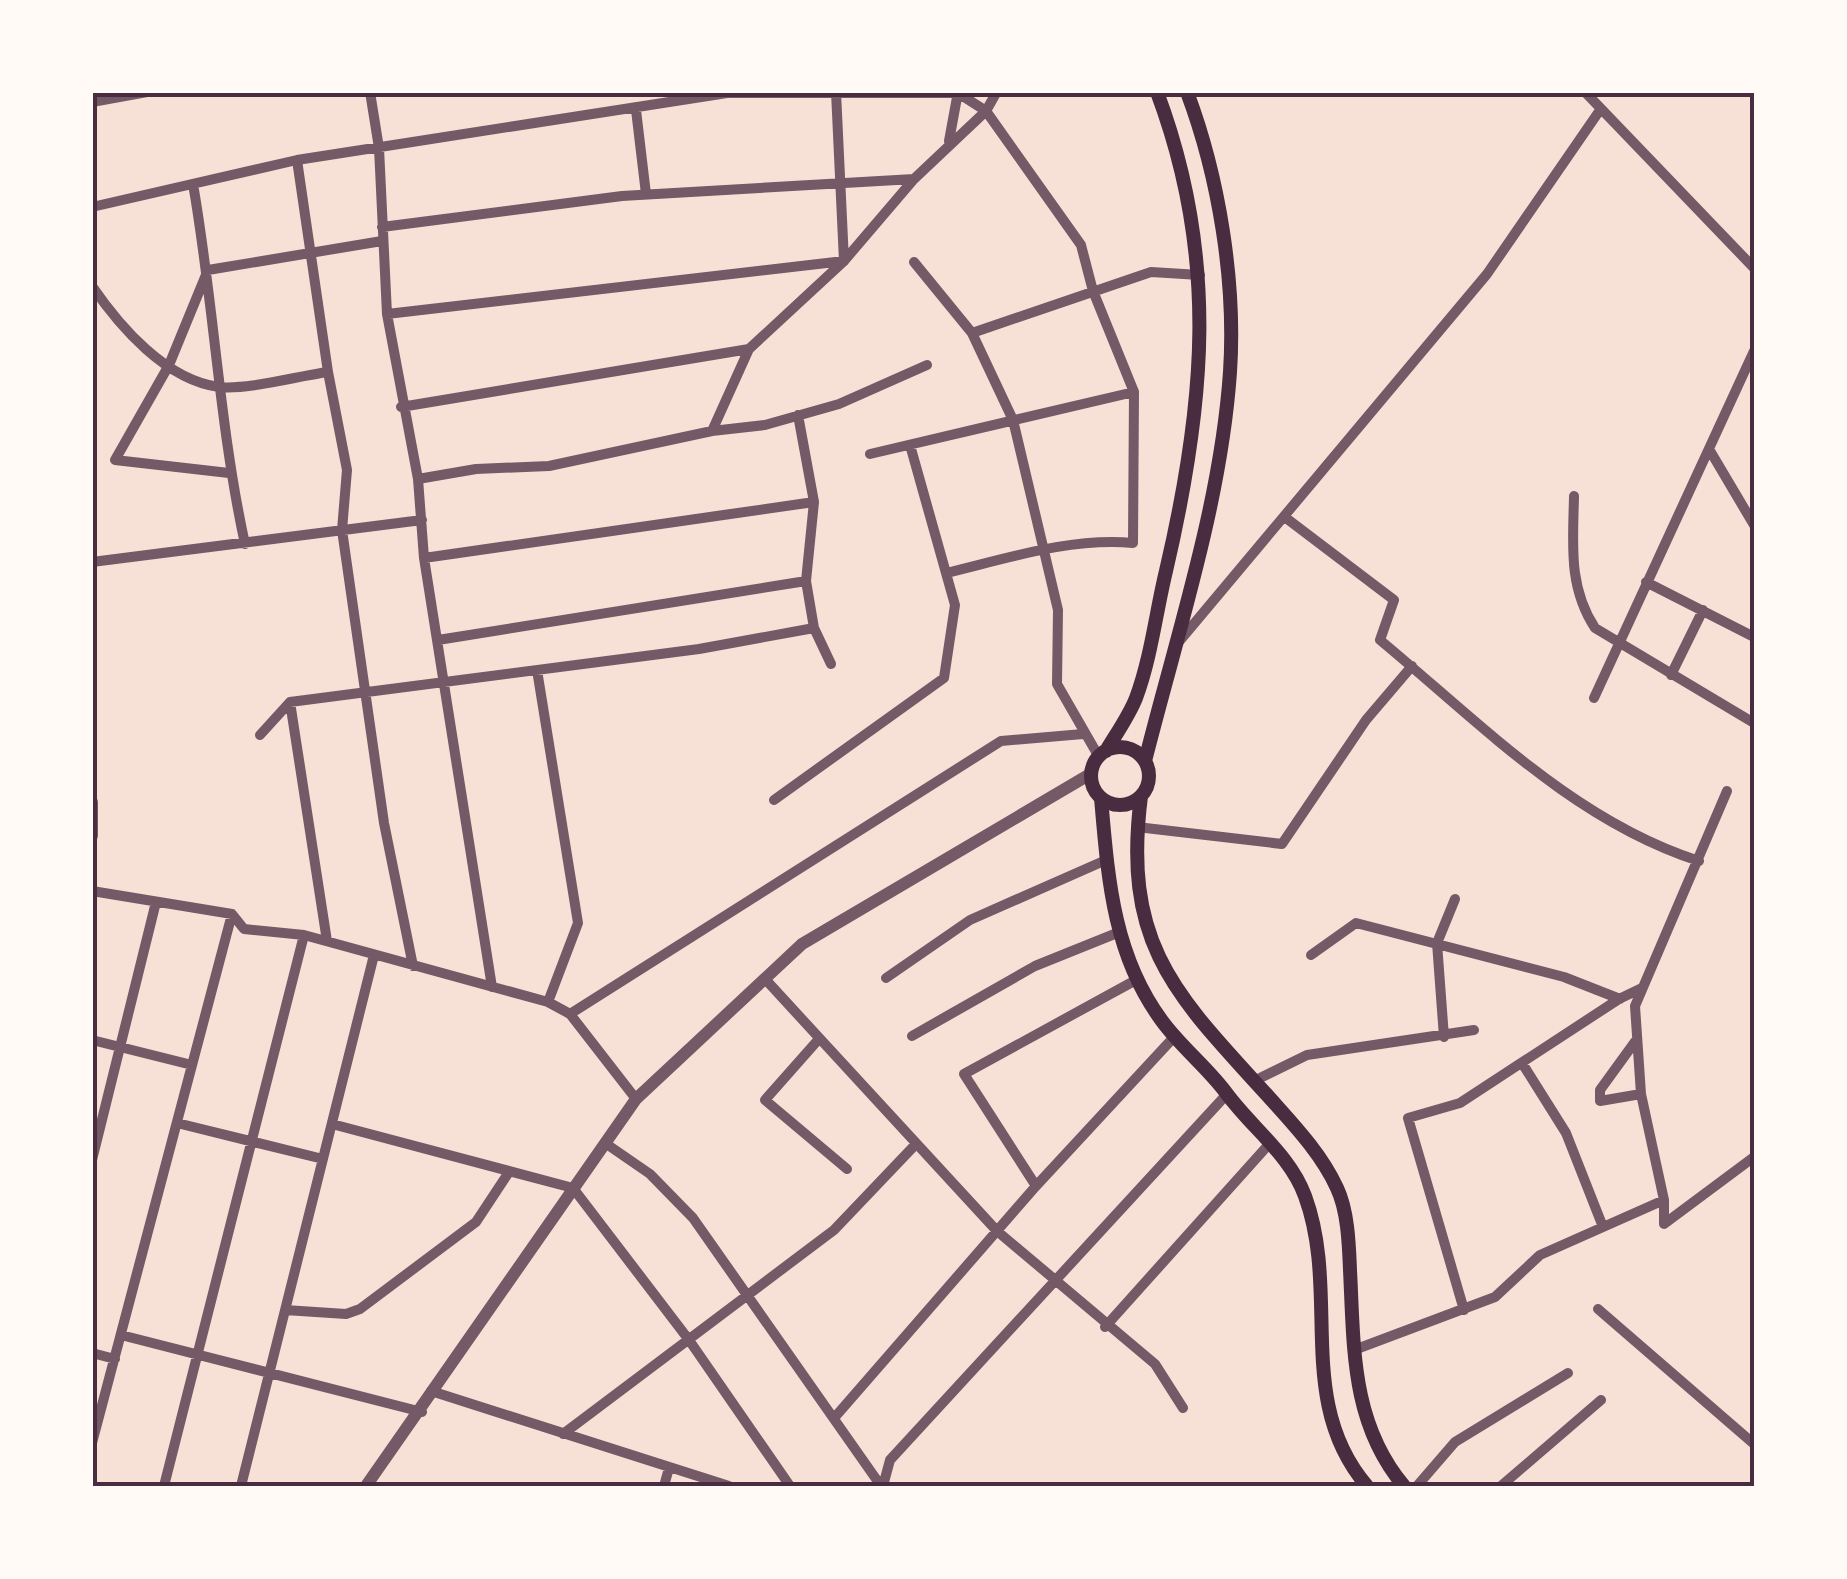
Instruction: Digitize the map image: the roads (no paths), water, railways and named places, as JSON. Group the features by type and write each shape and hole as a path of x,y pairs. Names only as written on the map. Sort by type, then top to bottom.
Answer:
{"main road":[{"path":"1157,92 1188,188 1200,274 1200,392 1188,478 1136,698 1092,774 1101,798 1117,933 1136,980 1175,1036 1270,1144 1304,1192 1316,1232 1327,1404 1334,1435 1349,1465 1367,1486"},
{"path":"1187,92 1198,122 1218,218 1228,294 1230,372 1208,508 1145,761 1149,779 1141,796 1137,827 1140,903 1155,956 1186,1006 1304,1136 1338,1190 1349,1245 1354,1350 1362,1413 1376,1448 1404,1486"},
{"path":"1103,754 1132,749 1145,761"},
{"path":"1101,798 1126,805 1141,796"}],"street":[{"path":"92,102 148,92"},
{"path":"370,92 379,148 387,314 401,407 418,479 424,558 442,682 492,987"},
{"path":"1585,92 1754,268"},
{"path":"92,207 297,160 726,93 958,93 986,111 1081,245 1093,291 1134,392 1132,542 1045,550 946,573"},
{"path":"836,93 844,261"},
{"path":"949,142 958,93"},
{"path":"712,431 749,349 844,261 914,179 986,111 996,95"},
{"path":"636,110 646,194"},
{"path":"1174,648 1487,274 1600,110"},
{"path":"297,160 328,372 348,470 342,530 384,823 413,966"},
{"path":"382,227 646,194 914,179"},
{"path":"193,184 208,270 230,473 245,544"},
{"path":"208,270 382,241"},
{"path":"387,314 844,261"},
{"path":"914,262 972,333 1014,420 1058,610 1058,684 1082,734 1103,754"},
{"path":"208,270 169,365 115,460 230,473"},
{"path":"972,333 1151,272 1200,274"},
{"path":"92,286 115,320 169,365 219,386 328,372"},
{"path":"401,407 749,349"},
{"path":"1594,698 1754,351"},
{"path":"418,479 476,469 549,466 712,431 765,425 839,404 927,366"},
{"path":"870,454 1134,392"},
{"path":"798,415 814,502 806,581 814,628 832,664"},
{"path":"774,800 944,678 955,605 910,445"},
{"path":"1708,449 1754,526"},
{"path":"1574,496 1573,574 1580,605 1595,628 1616,644 1754,722"},
{"path":"424,558 814,502"},
{"path":"1286,518 1394,600 1380,640 1548,781 1648,844 1699,861"},
{"path":"92,562 422,520"},
{"path":"438,640 806,581"},
{"path":"1646,582 1754,636"},
{"path":"1671,675 1703,610"},
{"path":"260,735 290,702 699,650 814,628"},
{"path":"1137,827 1282,844 1366,720 1412,666"},
{"path":"537,670 578,923 548,1002"},
{"path":"290,702 327,941"},
{"path":"570,1014 1001,741 1082,734"},
{"path":"366,1486 422,1412 431,1391 636,1099 802,944 1092,774"},
{"path":"1726,791 1634,1006 1641,1094 1664,1200 1664,1224 1754,1157"},
{"path":"92,802 92,836"},
{"path":"886,978 970,920 1106,860"},
{"path":"92,891 232,914 244,929 304,935 548,1002 570,1014 636,1099"},
{"path":"1444,1037 1437,943 1455,898"},
{"path":"92,1160 156,902"},
{"path":"92,1443 232,914"},
{"path":"1311,955 1356,922 1564,977 1634,1006"},
{"path":"912,1036 1036,966 1117,933"},
{"path":"164,1486 304,935"},
{"path":"240,1486 374,955"},
{"path":"765,978 818,1040 997,1230 1106,1327 1154,1364 1183,1408"},
{"path":"1036,1186 964,1074 1136,980"},
{"path":"1464,1310 1408,1118 1460,1103 1642,988"},
{"path":"1254,1080 1306,1056 1474,1030"},
{"path":"835,1416 1036,1186 1175,1036"},
{"path":"1637,1039 1600,1090 1600,1101 1641,1094"},
{"path":"92,1040 192,1065"},
{"path":"818,1040 764,1100 847,1169"},
{"path":"1522,1062 1566,1133 1603,1227"},
{"path":"882,1486 890,1460 1227,1094"},
{"path":"177,1124 323,1159"},
{"path":"332,1124 573,1188 689,1340 790,1486"},
{"path":"605,1143 650,1174 693,1218 882,1486"},
{"path":"562,1434 834,1230 915,1144"},
{"path":"1106,1327 1270,1144"},
{"path":"285,1310 346,1314 360,1309 476,1222 509,1172"},
{"path":"1354,1350 1494,1297 1540,1255 1664,1200"},
{"path":"1598,1310 1754,1444"},
{"path":"121,1335 422,1412"},
{"path":"92,1353 115,1359"},
{"path":"1417,1486 1456,1442 1568,1373"},
{"path":"431,1391 729,1486"},
{"path":"1501,1486 1601,1400"},
{"path":"664,1486 669,1468"}]}
